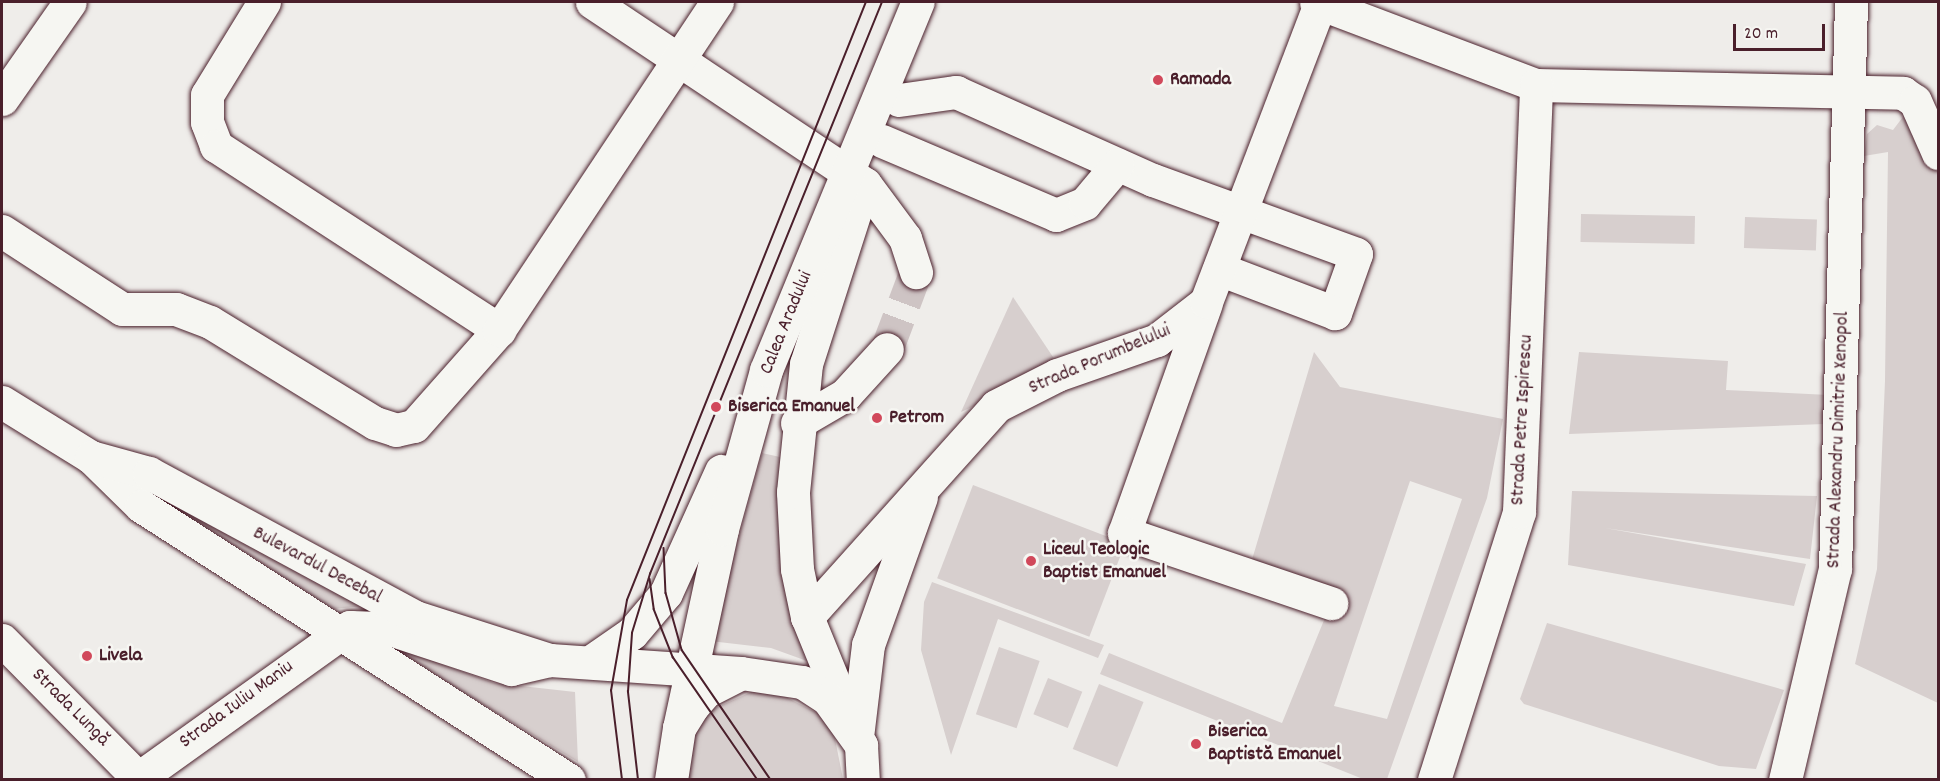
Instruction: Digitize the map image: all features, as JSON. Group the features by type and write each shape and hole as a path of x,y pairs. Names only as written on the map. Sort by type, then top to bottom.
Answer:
{"street":[{"path":"2,99 70,2"},
{"path":"592,2 857,178 905,238 916,272"},
{"path":"2,231 122,309 176,309 210,322 396,430 414,426 432,411 499,330 717,2"},
{"name":"Calea Aradului","path":"862,756 807,617 794,531 797,423 820,315 857,178 918,2"},
{"name":"Calea Aradului","path":"671,780 679,728 692,670 766,370 857,178 882,141 941,2"},
{"path":"1331,603 1124,532 1206,302 1318,2 1370,11 1536,85 1910,97 1938,153"},
{"name":"Strada Alexandru Dimitrie Xenopol","path":"1785,780 1834,569 1851,2"},
{"path":"250,10 207,95 207,122 216,146 499,330"},
{"name":"Strada Petre Ispirescu","path":"1434,780 1518,512 1536,85"},
{"path":"899,100 956,92 1117,165 1240,214 1356,254 1335,313 1219,269"},
{"path":"882,141 1056,215 1084,203 1117,165"},
{"name":"Strada Porumbelului","path":"807,617 927,480 996,406 1057,375 1157,340 1206,302"},
{"path":"797,423 845,395 887,349"},
{"path":"593,660 632,633 666,593 766,370"},
{"name":"Bulevardul Decebal","path":"2,402 91,457 141,506 569,780"},
{"name":"Bulevardul Decebal","path":"91,457 149,473 415,617 550,660"},
{"path":"862,756 868,645 927,480"},
{"name":"Bulevardul Decebal","path":"337,631 366,625 387,628 511,669 550,660 593,660 741,673 802,682 828,699 862,756"},
{"name":"Strada Iuliu Maniu","path":"137,779 337,631"},
{"name":"Strada Lungă","path":"2,640 137,779"},
{"path":"679,728 706,692 741,673"}],"shaded area":[{"path":"1915,101 1938,153 1938,703 1855,664 1877,569 1885,381 1888,152 1864,156 1867,134 1877,125 1893,130"},
{"path":"1581,214 1695,216 1694,244 1581,242"},
{"path":"1745,217 1817,220 1816,250 1744,248"},
{"path":"1013,297 1059,366 961,412"},
{"path":"1314,352 1340,387 1503,419 1487,498 1387,779 1363,779 1100,674 1109,653 1282,723 1331,603 1251,563","holes":["1410,481 1462,499 1387,719 1334,706"]},
{"path":"1579,352 1728,361 1726,390 1829,395 1824,424 1569,434"},
{"path":"762,453 780,457 781,574 807,661 771,648 710,641"},
{"name":"Liceul Teologic Baptist Emanuel","path":"973,485 1125,543 1089,637 937,578"},
{"path":"1572,491 1817,496 1810,559 1605,528 1806,564 1794,606 1568,565"},
{"path":"184,512 364,606 323,610"},
{"path":"932,582 1104,645 1098,658 998,619 951,755 921,650 924,602"},
{"path":"1547,623 1784,690 1756,769 1719,766 1524,704 1520,699"},
{"path":"380,642 494,683 575,692 578,762"},
{"path":"999,647 1040,661 1017,728 976,714"},
{"path":"1048,678 1082,692 1068,728 1033,714"},
{"path":"1099,684 1144,702 1117,767 1073,749"},
{"path":"751,692 776,692 819,714 834,734 843,779 681,780 684,746 709,711"}],"tunnel":[{"path":"887,349 916,272"}],"tram line":[{"path":"622,780 611,691 627,600 866,2"},
{"path":"638,780 628,692 632,633 650,574 882,2"},
{"path":"664,548 666,593 682,650 771,780"},
{"path":"650,579 654,609 673,657 758,780"}],"place":[{"name":"Ramada","path":"1158,80"},
{"name":"Biserica Emanuel","path":"716,407"},
{"name":"Petrom","path":"877,418"},
{"name":"Liceul Teologic Baptist Emanuel","path":"1031,561"},
{"name":"Livela","path":"87,656"},
{"name":"Biserica Baptistă Emanuel","path":"1196,744"}]}
